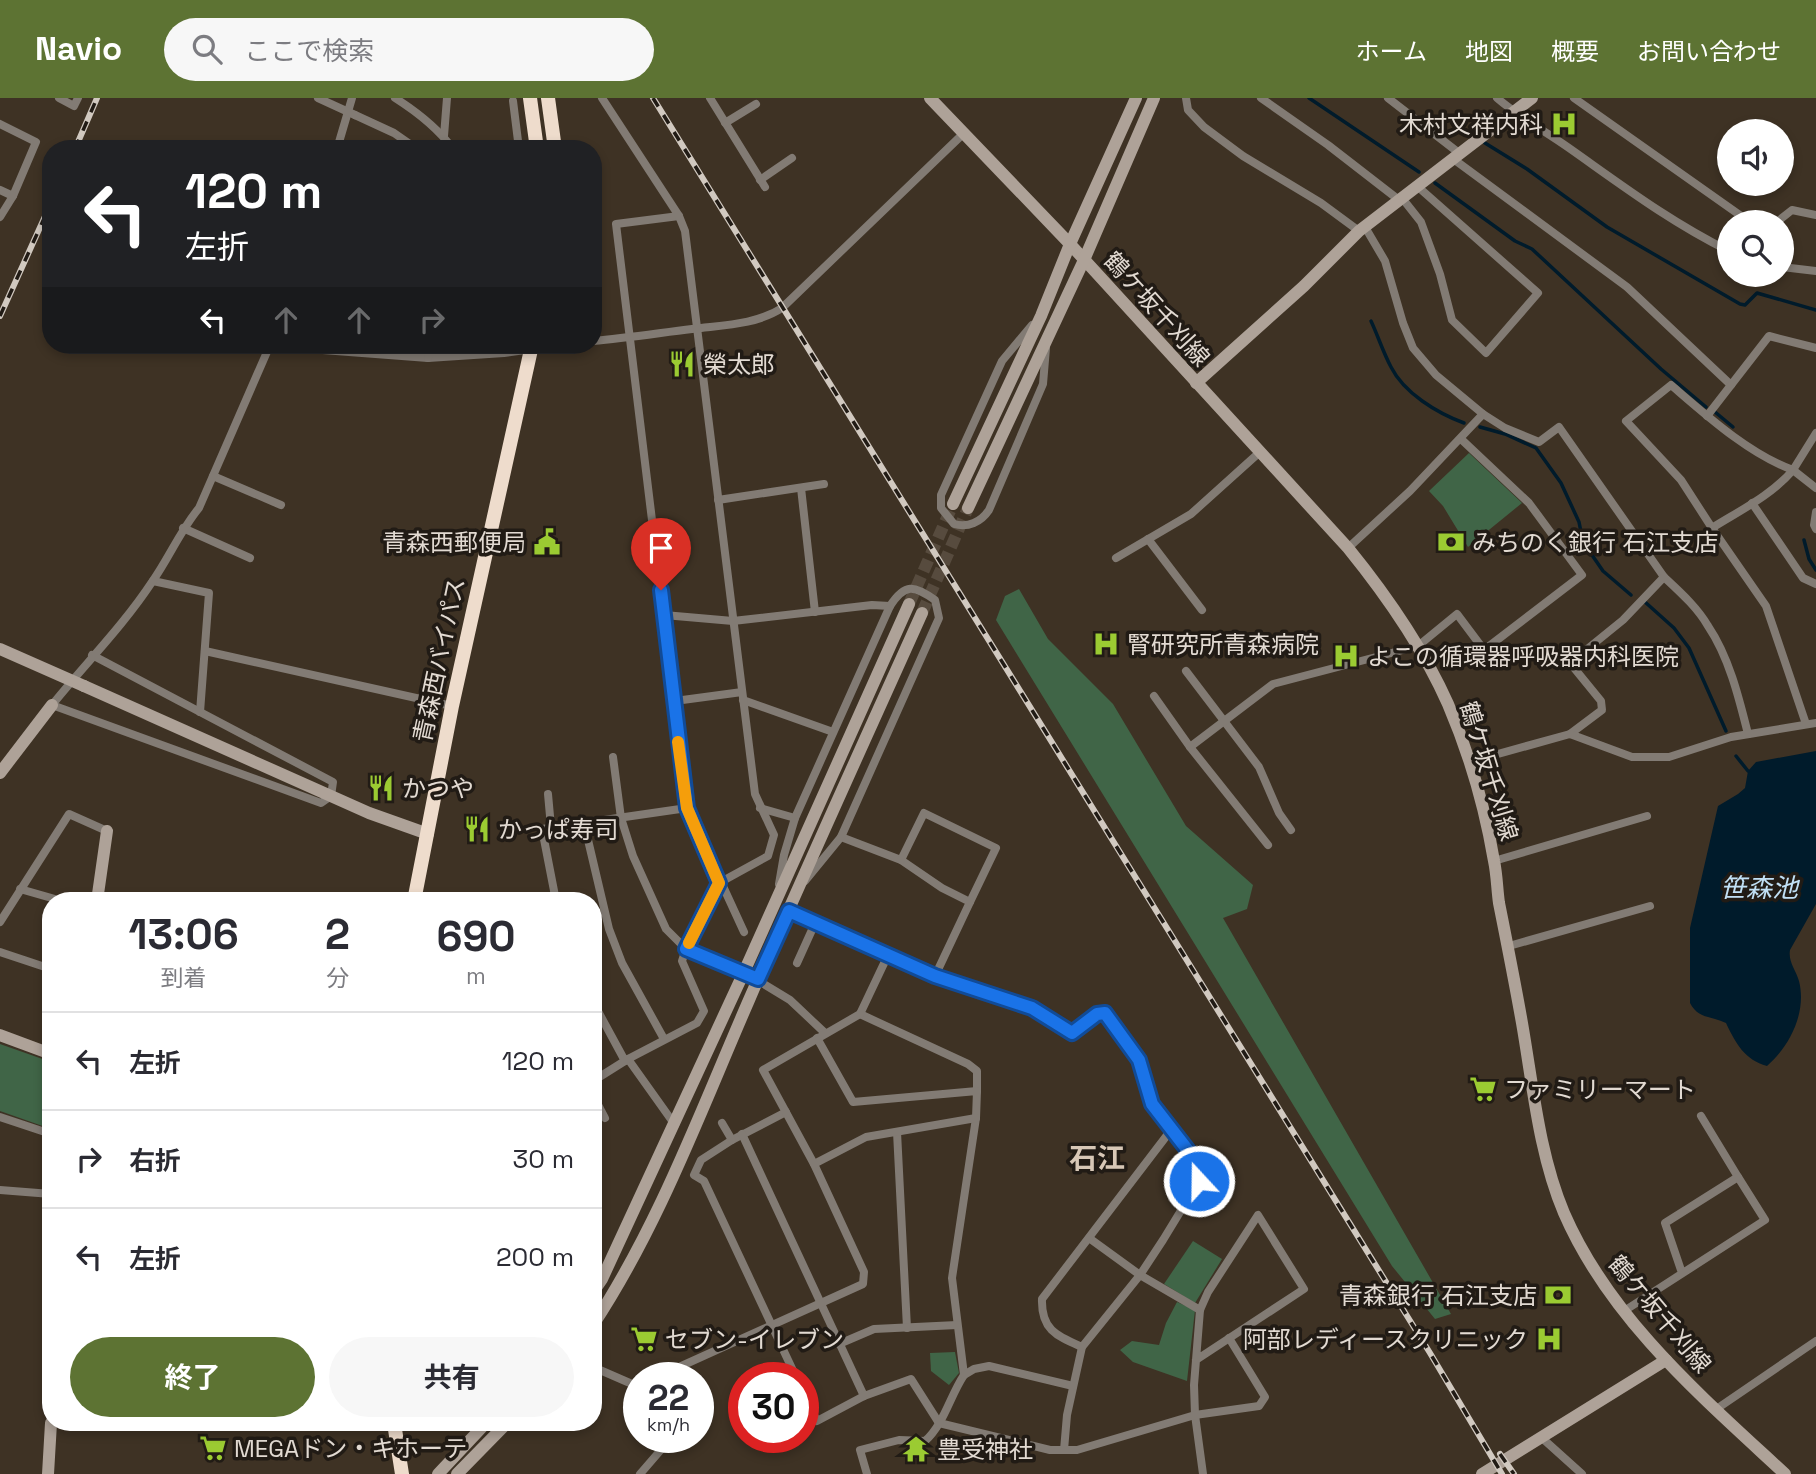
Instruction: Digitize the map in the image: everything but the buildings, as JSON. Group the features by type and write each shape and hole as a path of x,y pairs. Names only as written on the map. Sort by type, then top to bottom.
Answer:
{"highway":[{"path":"549,102 554,140"},
{"path":"532,103 536,140"},
{"name":"青森西バイパス","path":"416,892 452,706 529,354"},
{"path":"395,1431 402,1474"}],"street":[{"path":"59,98 74,106 78,98"},
{"path":"318,98 394,132 404,140"},
{"path":"340,140 352,98"},
{"path":"395,98 420,114 447,140"},
{"path":"444,136 447,98"},
{"path":"602,98 679,216 685,230 755,794 774,835 768,856 719,883 686,949 682,961 704,1011 697,1023 602,1075"},
{"path":"710,98 763,183 792,158"},
{"name":"鶴ケ坂千刈線","path":"930,98 1070,244 1348,548 1368,572 1418,646 1448,704 1469,762 1494,861 1539,1122 1550,1173 1564,1212 1594,1270 1624,1311 1666,1360 1715,1410 1785,1474"},
{"path":"953,504 1041,316 1070,244 1136,98"},
{"path":"968,508 1084,260 1154,98"},
{"path":"1186,98 1188,110 1204,127 1243,156 1362,229 1385,261 1413,348 1436,375 1483,414 1505,428 1539,442 1559,427 1664,577 1709,626 1728,667 1748,734"},
{"path":"1261,98 1400,199 1421,222 1440,274 1452,320 1486,353 1538,293 1417,186"},
{"path":"1388,98 1455,156 1627,288 1731,385"},
{"path":"1497,98 1632,194 1717,245"},
{"path":"1196,383 1304,286 1362,229 1532,98"},
{"path":"1574,98 1733,210"},
{"path":"513,101 518,140"},
{"path":"725,123 755,104"},
{"path":"0,124 36,142 13,196 0,217"},
{"path":"602,340 757,320 782,308 964,133"},
{"path":"0,190 13,196"},
{"path":"1794,210 1816,215"},
{"path":"679,216 616,224 687,808 719,883 744,932"},
{"path":"1794,268 1816,271"},
{"path":"1041,316 1002,361 941,495 941,508 954,524 970,525 981,519 989,510 1043,384 1046,338"},
{"path":"1707,416 1769,336 1816,348"},
{"path":"0,773 153,581 183,528 199,508 266,354"},
{"path":"375,354 428,358 457,354"},
{"path":"428,358 429,354"},
{"path":"1806,724 1766,606 1681,480 1626,421 1671,385 1707,416 1770,462 1793,470 1816,488"},
{"path":"1348,548 1410,491 1483,414"},
{"path":"1712,528 1786,478 1816,433"},
{"path":"1190,747 1273,684 1418,646 1457,614 1484,650 1581,575 1529,503 1461,439"},
{"path":"1116,558 1191,514 1261,452"},
{"path":"213,476 281,505"},
{"path":"718,499 824,484"},
{"path":"801,488 815,612"},
{"path":"1752,503 1803,578 1816,583"},
{"path":"1816,512 1816,529"},
{"path":"183,528 250,558"},
{"path":"1148,540 1202,610"},
{"path":"1469,762 1570,734 1602,710 1601,701 1570,663 1623,620 1664,577"},
{"path":"153,581 209,593 200,712"},
{"path":"777,897 784,855 795,818 890,606 898,593 905,588 912,588 935,600 939,618 841,837 800,887"},
{"path":"602,1279 675,1125 909,604"},
{"path":"664,615 733,621 872,605 890,606"},
{"path":"602,1311 622,1281 677,1169 758,979 922,613"},
{"path":"0,649 369,813 428,834"},
{"path":"205,652 452,706"},
{"path":"52,705 321,803 331,796 333,782 92,655"},
{"path":"1186,671 1259,767 1279,813 1291,830"},
{"path":"675,701 742,696 833,732"},
{"path":"1154,696 1190,747 1268,845"},
{"path":"1570,734 1632,757 1654,758 1669,757 1731,737 1816,723"},
{"path":"613,757 621,818 633,856 666,929 686,949 744,972 790,1000 821,1036 853,1102 977,1091"},
{"path":"548,794 551,827"},
{"path":"554,892 542,829 687,808"},
{"path":"760,808 795,818"},
{"path":"901,860 924,813 996,849 935,976"},
{"path":"0,922 69,814 107,831 98,892"},
{"path":"1494,861 1647,816"},
{"path":"584,823 600,892"},
{"path":"841,837 901,860 942,888 970,902"},
{"path":"20,889 42,895"},
{"path":"602,899 609,929 633,986 664,1039"},
{"path":"1508,946 1650,906"},
{"path":"789,911 935,976 1032,1008 1072,1033 1097,1014 1105,1013 1139,1060 1152,1104 1200,1166 1199,1181 1140,1275 1082,1347 1067,1415 1064,1450"},
{"path":"797,963 816,921"},
{"path":"0,952 42,966"},
{"path":"690,1362 863,1284 864,1272 814,1164 763,1070 860,1014 888,955"},
{"path":"860,1014 968,1064 977,1072 976,1118 951,1278 964,1375"},
{"path":"602,1018 626,1060 675,1125"},
{"path":"0,1035 42,1051"},
{"path":"602,1111 606,1118"},
{"path":"694,1175 701,1160 732,1140 786,1112"},
{"path":"1624,1311 1765,1220 1701,1116"},
{"path":"0,1117 42,1131"},
{"path":"814,1164 866,1137 976,1118"},
{"path":"722,1123 732,1140"},
{"path":"1082,1347 1056,1336 1046,1323 1042,1299 1171,1130"},
{"path":"897,1132 907,1328"},
{"path":"742,1135 864,1396"},
{"path":"677,1169 704,1181 789,1362"},
{"path":"1682,1273 1665,1223 1738,1177"},
{"path":"0,1190 42,1193"},
{"path":"1196,1360 1304,1289 1258,1215 1208,1292 1200,1310 1196,1360 1195,1415 1203,1474"},
{"path":"1089,1238 1140,1275 1200,1310"},
{"path":"839,1344 874,1329 957,1325"},
{"path":"819,1420 864,1396 911,1379 939,1423 1050,1450 1077,1450 1195,1415 1259,1406 1265,1397 1229,1338"},
{"path":"1715,1410 1816,1341"},
{"path":"1482,1474 1666,1360"},
{"path":"867,1474 860,1450 899,1440 925,1441 934,1433 964,1375 974,1369 989,1366 1073,1386"},
{"path":"602,1371 623,1380"},
{"path":"48,1474 51,1431"},
{"path":"438,1474 478,1431"},
{"path":"457,1474 499,1431"},
{"path":"1542,1438 1583,1474"},
{"path":"640,1474 658,1453"}],"green space":[{"path":"1469,453 1522,503 1468,547 1443,506 1429,491"},
{"path":"1019,589 1048,639 1113,704 1186,826 1253,885 1247,909 1223,918 1451,1314 1435,1319 1392,1266 996,620 1005,596"},
{"path":"0,1044 42,1059 42,1126 0,1111"},
{"path":"1193,1241 1222,1259 1195,1303 1164,1284"},
{"path":"1177,1302 1195,1310 1187,1381 1133,1362 1120,1350 1132,1341 1159,1345"},
{"path":"955,1352 959,1373 949,1385 931,1371 930,1353"}],"water":[{"name":"笹森池","path":"1816,751 1816,904 1790,950 1791,962 1799,981 1801,1005 1795,1028 1783,1049 1767,1066 1753,1060 1742,1050 1726,1023 1701,1015 1690,1003 1690,928 1718,806 1745,788 1748,771 1756,762"}],"waterway":[{"path":"1309,98 1419,172"},
{"path":"1485,143 1527,169 1607,227 1740,304 1745,305 1757,293 1816,310"},
{"path":"1435,183 1515,241 1532,249 1661,369 1706,407"},
{"path":"1371,321 1391,367 1404,385 1432,408 1464,423"},
{"path":"1715,412 1733,427"},
{"path":"1480,427 1505,434 1536,448 1561,483 1579,522 1583,542 1603,571 1631,595"},
{"path":"1804,540 1809,559 1816,570"},
{"path":"1645,602 1674,628 1689,648 1726,731"},
{"path":"1736,756 1748,771"}],"tunnel":[{"path":"909,604 953,504"},
{"path":"922,613 968,508"}],"railway":[{"path":"79,140 97,98"},
{"path":"653,98 1430,1353 1502,1474"},
{"path":"0,316 42,223"},
{"path":"1500,1454 1514,1474"}],"slow traffic":[{"path":"678,742 687,808 719,883 689,943"}],"place":[{"name":"木村文祥内科","path":"1564,124"},
{"name":"榮太郎","path":"682,364"},
{"name":"青森西郵便局","path":"547,542"},
{"name":"みちのく銀行 石江支店","path":"1451,542"},
{"name":"腎研究所青森病院","path":"1106,644"},
{"name":"よこの循環器呼吸器内科医院","path":"1346,656"},
{"name":"かつや","path":"381,788"},
{"name":"かっぱ寿司","path":"477,829"},
{"name":"ファミリーマート","path":"1483,1089"},
{"name":"青森銀行 石江支店","path":"1558,1295"},
{"name":"セブン-イレブン","path":"644,1339"},
{"name":"阿部レディースクリニック","path":"1549,1339"},
{"name":"MEGAドン・キホーテ","path":"213,1448"},
{"name":"豊受神社","path":"916,1449"}],"district":[{"name":"石江","path":"1097,1158"}],"route":[{"path":"661,590 687,808 719,883 686,949 758,979 789,911 935,976 1032,1008 1072,1033 1097,1014 1105,1013 1139,1060 1152,1104 1200,1166 1199,1181"}]}
